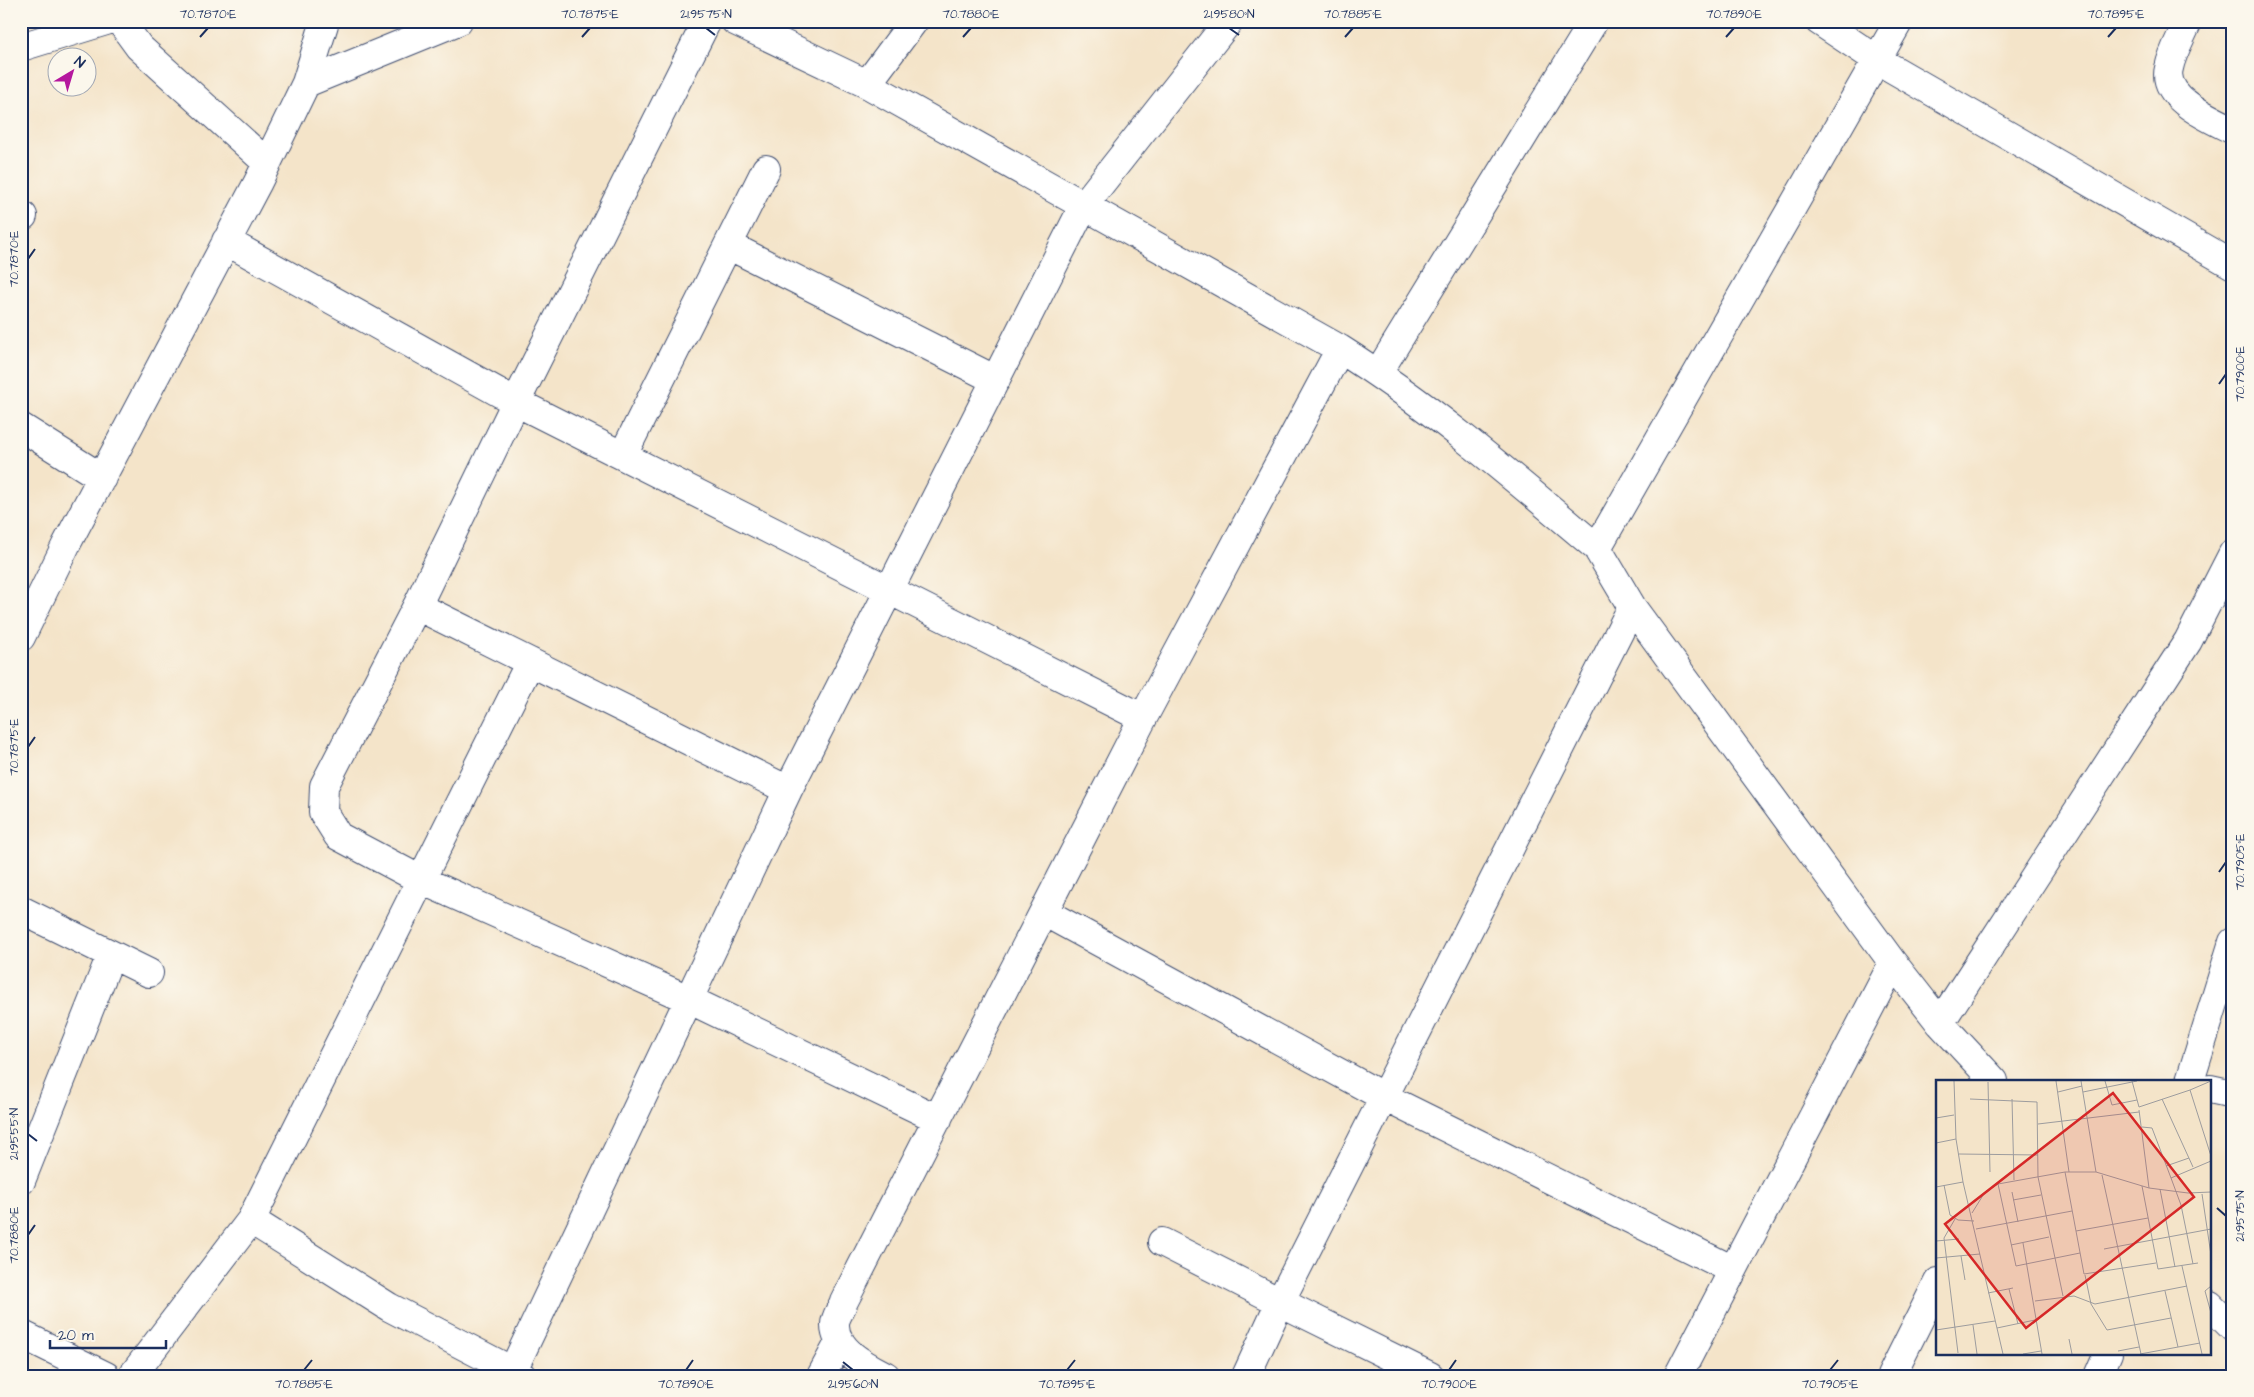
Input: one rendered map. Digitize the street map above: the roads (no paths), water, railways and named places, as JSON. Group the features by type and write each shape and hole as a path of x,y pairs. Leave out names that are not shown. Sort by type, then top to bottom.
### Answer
{"street":[{"path":"21,47 106,21"},
{"path":"120,21 139,47 267,163"},
{"path":"21,638 102,478 267,163 306,83 325,21"},
{"path":"306,83 458,21"},
{"path":"707,21 516,402 417,606 324,786 323,812 338,836 421,880 688,999 938,1119"},
{"path":"735,21 867,84 1340,349 1378,373 1467,439 1597,548 1632,607 1893,963 1940,1023 1993,1080"},
{"path":"867,84 914,21"},
{"path":"1378,373 1594,21"},
{"path":"1819,21 1878,60 2233,264"},
{"path":"1597,548 1900,21"},
{"path":"2188,21 2168,69 2171,90 2193,109 2233,130"},
{"path":"251,1220 389,1307 517,1373 688,999 788,790 1084,205 1223,23"},
{"path":"622,455 766,169"},
{"path":"226,241 516,402 1143,718"},
{"path":"728,245 996,380"},
{"path":"886,1376 859,1361 840,1341 835,1323 844,1302 1143,718 1340,349"},
{"path":"21,427 102,478"},
{"path":"1940,1023 2188,641 2233,553"},
{"path":"417,606 788,790"},
{"path":"1246,1376 1280,1302 1632,607"},
{"path":"132,1376 232,1248 251,1220 530,662"},
{"path":"21,910 149,972"},
{"path":"1044,912 1384,1097 1733,1270"},
{"path":"2190,1080 2232,950"},
{"path":"21,1181 111,955"},
{"path":"1678,1376 1893,963"},
{"path":"2212,1089 2233,1094"},
{"path":"1162,1242 1430,1376"},
{"path":"1891,1376 1936,1286"},
{"path":"2212,1307 2233,1328"},
{"path":"21,1334 106,1376"},
{"path":"822,1376 840,1341"},
{"path":"2098,1376 2108,1354"}]}
